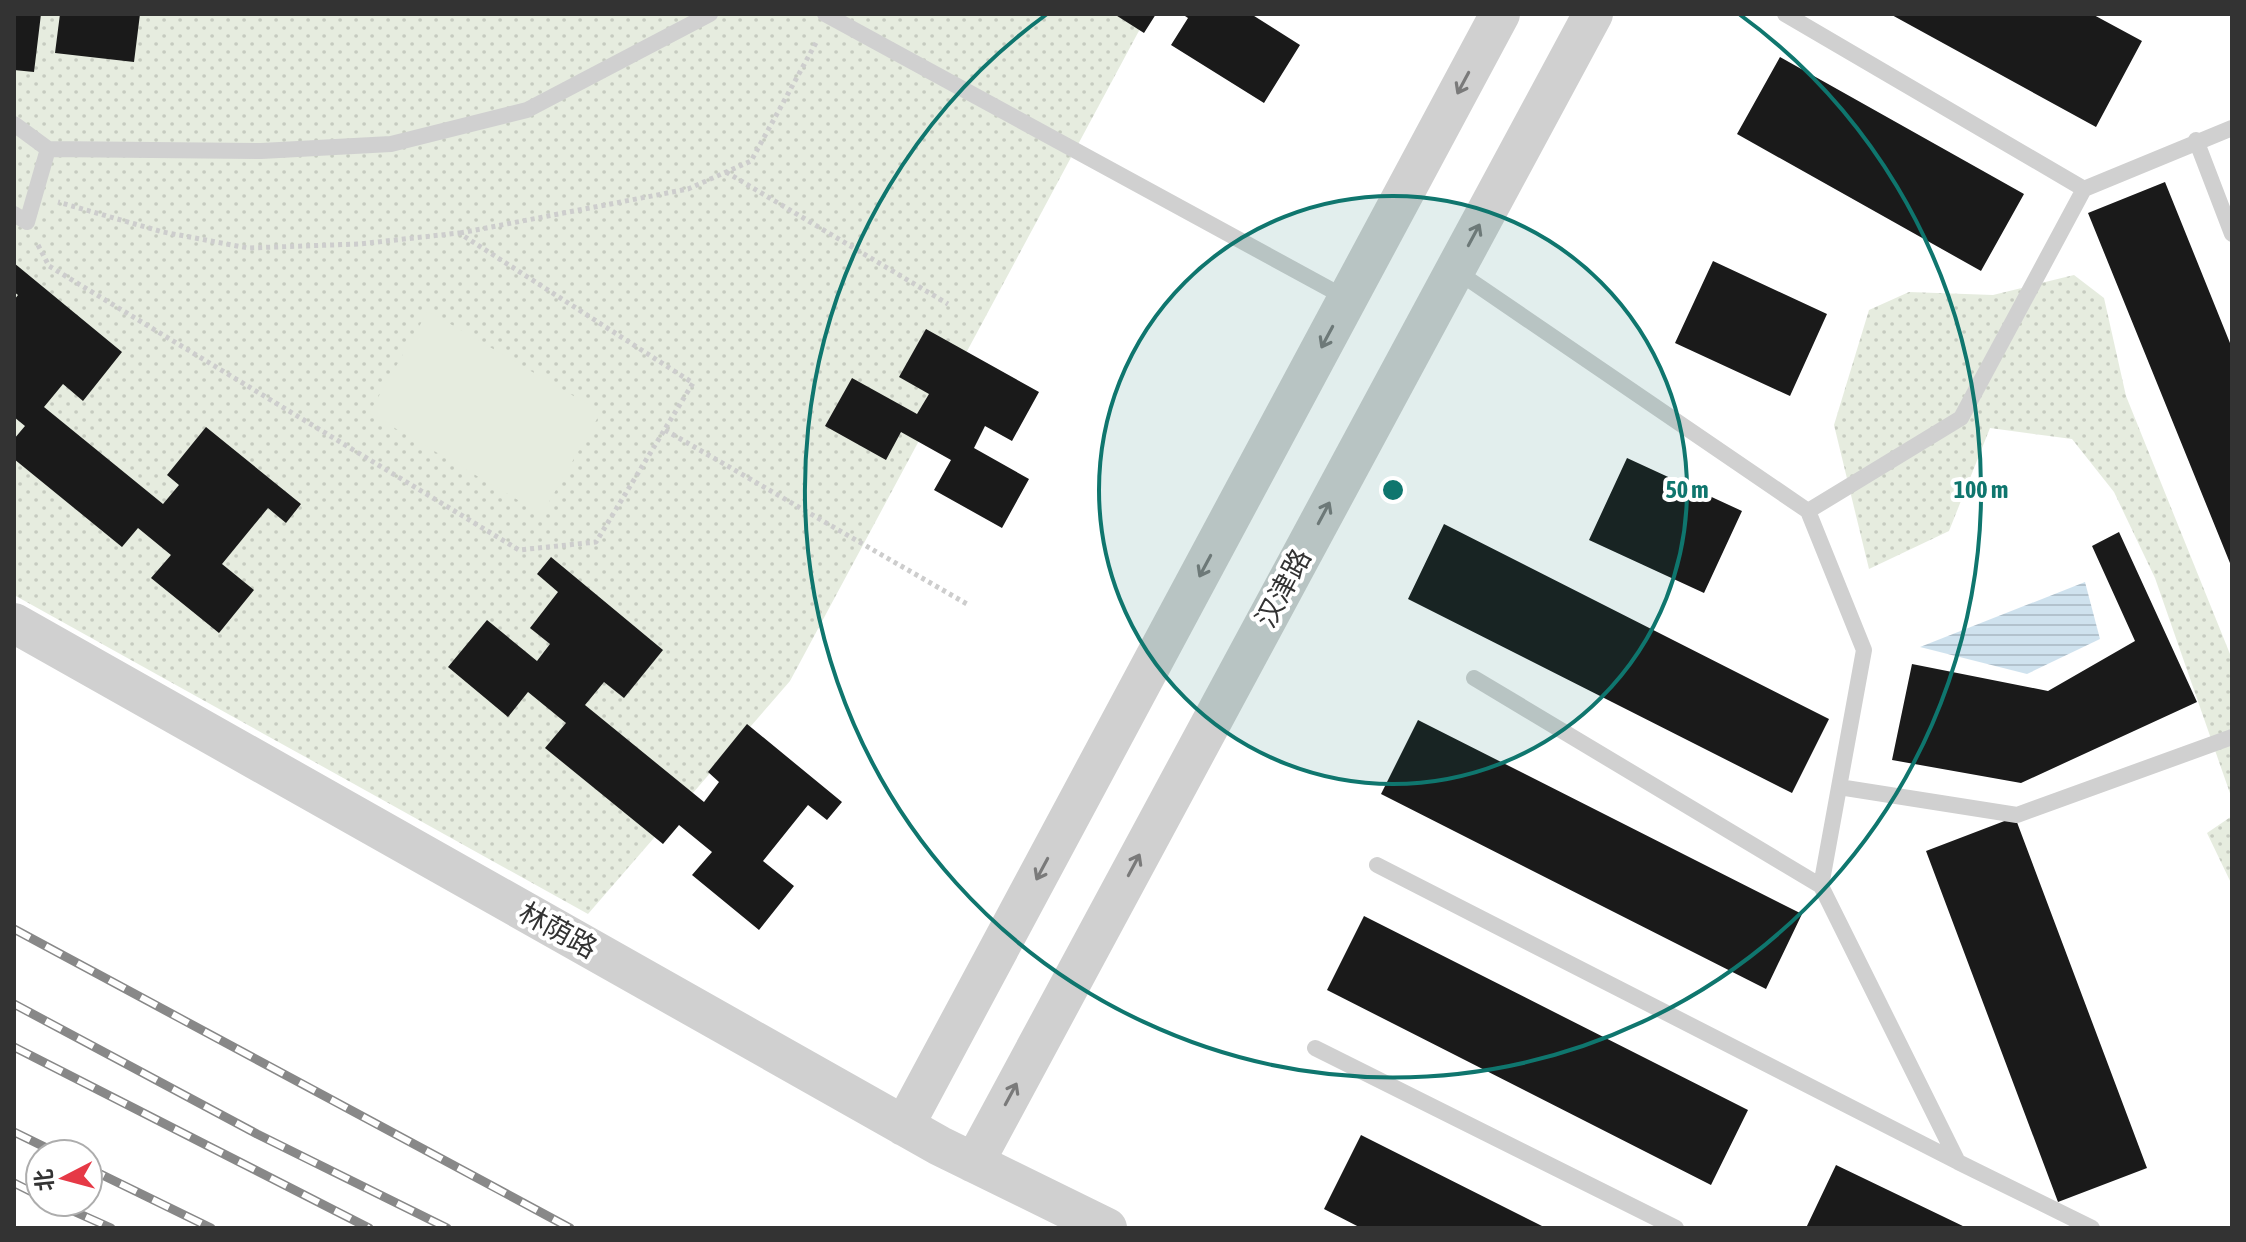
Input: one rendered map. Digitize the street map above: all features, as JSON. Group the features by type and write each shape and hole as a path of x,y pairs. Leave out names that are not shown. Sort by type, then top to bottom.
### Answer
{"street":[{"path":"904,1126 1500,14"},
{"name":"汉津路","path":"974,1163 1593,14"},
{"name":"林荫路","path":"14,623 904,1126 1107,1228"}],"lane":[{"path":"14,124 48,149 261,151 391,144 527,110 710,14"},
{"path":"1785,14 2084,189"},
{"path":"828,16 1348,298"},
{"path":"1808,511 1961,418 2084,189 2196,140 2232,128"},
{"path":"2196,140 2232,234"},
{"path":"20,218 35,195 48,149"},
{"path":"1455,270 1808,511 1864,650 1821,886"},
{"path":"1474,678 1821,886 1958,1162"},
{"path":"1839,787 2017,815 2232,737"},
{"path":"1377,865 2092,1228"},
{"path":"1315,1048 1676,1228"}],"path":[{"path":"35,195 163,232 248,248 359,244 459,233 688,189 751,161 828,16"},
{"path":"725,172 948,304"},
{"path":"20,218 49,266 519,550 596,542 693,383 459,233"},
{"path":"665,430 967,604"}],"shaded area":[{"path":"14,14 1148,14 790,681 588,914 14,595"},
{"path":"2074,275 2104,298 2126,396 2232,659 2232,799 2155,578 2114,492 2072,439 1990,428 1949,531 1869,569 1834,425 1869,310 1909,292 1993,295"},
{"path":"428,311 601,412 542,514 369,413"},
{"path":"2232,816 2232,885 2207,833"}],"water":[{"path":"2085,582 2100,639 2027,674 1920,647"}],"building":[{"path":"14,14 41,14 34,72 14,70"},
{"path":"60,14 140,14 134,62 55,53"},
{"path":"1114,14 1156,14 1144,33"},
{"path":"1182,14 1251,14 1300,45 1264,103 1171,45 1188,18"},
{"path":"1890,14 2092,14 2142,41 2096,127"},
{"path":"1780,57 2024,194 1981,271 1737,134"},
{"path":"2165,182 2232,348 2232,568 2088,213"},
{"path":"1713,261 1827,314 1790,396 1675,343"},
{"path":"14,263 122,352 83,401 63,384 44,407 163,504 179,485 167,475 206,427 301,504 286,523 268,508 222,564 254,590 219,633 151,578 171,555 138,528 122,547 14,459 14,439 25,426 14,417 14,300 18,295 14,292"},
{"path":"926,329 1039,392 1012,441 985,426 974,448 1029,479 1002,528 934,490 951,460 901,432 886,460 825,426 852,378 917,414 929,394 899,377"},
{"path":"1627,458 1742,511 1704,593 1589,540"},
{"path":"1444,524 1829,719 1792,793 1408,599"},
{"path":"2119,532 2197,702 2021,783 1892,760 1912,664 2048,691 2135,641 2092,546"},
{"path":"551,557 663,650 624,698 604,682 585,705 704,802 719,782 708,772 747,724 842,802 827,820 808,805 763,861 794,886 759,930 692,875 712,852 679,825 663,844 545,748 566,723 528,692 508,717 448,667 487,620 537,661 550,644 530,628 558,592 537,574"},
{"path":"1418,720 1802,914 1766,989 1381,794"},
{"path":"2015,817 2147,1168 2058,1202 1926,851"},
{"path":"1364,916 1748,1110 1711,1185 1327,990"},
{"path":"1361,1135 1546,1228 1361,1228 1324,1209"},
{"path":"1836,1165 1967,1228 1806,1228"}],"railway":[{"path":"14,929 570,1228"},
{"path":"14,1004 257,1134 447,1228"},
{"path":"14,1047 369,1228"},
{"path":"14,1132 26,1138"},
{"path":"104,1176 211,1228"},
{"path":"14,1183 24,1188"},
{"path":"89,1218 111,1228"}]}
